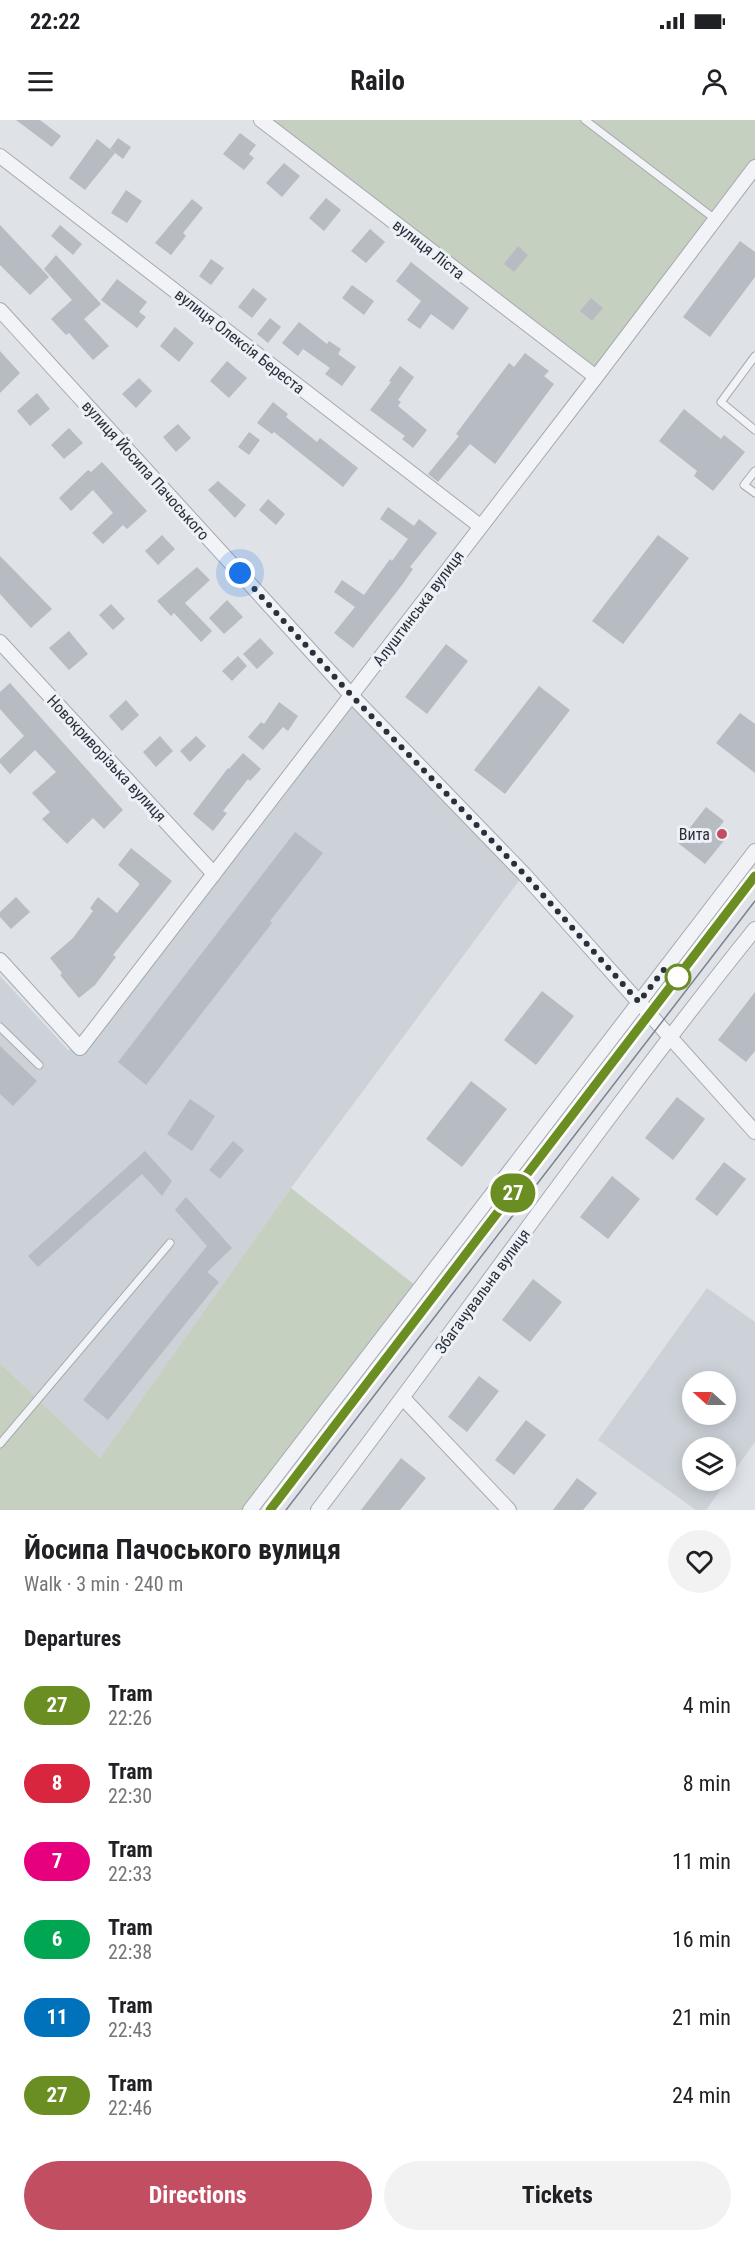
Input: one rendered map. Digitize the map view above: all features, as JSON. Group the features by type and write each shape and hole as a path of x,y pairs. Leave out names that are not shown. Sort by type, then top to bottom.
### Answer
{"street":[{"name":"вулиця Ліста","path":"261,120 596,377"},
{"name":"вулиця Олексія Береста","path":"0,156 480,526"},
{"name":"Алуштинська вулиця","path":"0,960 80,1048 352,696 755,167"},
{"name":"вулиця Йосипа Пачоського","path":"0,310 352,696 524,874 755,1132"},
{"name":"Новокриворізька вулиця","path":"0,642 214,874"},
{"path":"250,1510 755,851"},
{"name":"Збагачувальна вулиця","path":"318,1510 669,1037 755,929"},
{"path":"403,1398 509,1510"}],"lane":[{"path":"585,120 715,219"},
{"path":"755,356 721,402 755,430"},
{"path":"755,471 744,484 755,493"},
{"path":"0,1027 39,1065"},
{"path":"0,1444 170,1243"}],"shaded area":[{"path":"352,696 524,874 291,1188 100,1458 0,1363 0,976 68,1050 80,1048"},
{"path":"707,1288 755,1322 755,1442 736,1468 736,1437 682,1437 682,1491 720,1491 706,1510 696,1510 598,1440"}],"green space":[{"path":"261,120 755,120 755,167 596,377"},
{"path":"291,1188 420,1289 250,1510 0,1510 0,1363 100,1458"}],"building":[{"path":"16,120 40,120 61,136 52,147"},
{"path":"240,133 256,145 249,154 254,158 244,170 223,154"},
{"path":"118,138 131,147 123,159 110,149"},
{"path":"97,139 115,153 85,190 69,178"},
{"path":"284,163 300,176 282,197 266,183"},
{"path":"126,190 142,201 127,223 111,213"},
{"path":"326,198 341,210 324,231 309,218"},
{"path":"192,199 203,208 183,233 186,236 171,255 155,243"},
{"path":"0,225 49,277 30,295 0,265"},
{"path":"60,225 82,244 73,255 51,236"},
{"path":"370,229 385,242 366,263 351,251"},
{"path":"740,241 755,252 755,277 710,337 683,317"},
{"path":"518,246 528,255 514,272 504,264"},
{"path":"56,255 101,304 84,319 109,346 93,360 69,333 66,335 51,319 72,300 44,269"},
{"path":"211,259 224,268 211,285 199,276"},
{"path":"411,262 469,308 453,330 431,314 420,329 407,320 421,301 396,281"},
{"path":"117,279 147,302 139,312 146,317 137,328 101,300"},
{"path":"352,285 374,301 364,315 342,298"},
{"path":"253,288 267,299 252,318 238,307"},
{"path":"591,298 603,308 592,321 580,311"},
{"path":"270,318 281,327 268,343 257,334"},
{"path":"299,322 327,344 329,341 341,349 338,354 356,367 342,386 325,374 330,368 303,349 298,356 282,343"},
{"path":"175,327 194,343 179,362 160,346"},
{"path":"0,351 20,373 0,393"},
{"path":"525,353 549,371 544,376 554,384 495,464 470,444 438,482 428,474 459,436 456,434 509,363 514,367"},
{"path":"227,361 247,378 229,398 210,381"},
{"path":"400,366 414,377 398,400 401,402 398,406 427,430 413,448 402,439 405,436 370,410"},
{"path":"139,378 152,391 136,408 122,394"},
{"path":"37,393 50,409 30,426 17,411"},
{"path":"273,402 288,414 286,417 317,442 320,438 358,468 343,487 274,432 272,434 257,423"},
{"path":"684,409 721,439 724,435 745,452 713,491 694,476 697,471 659,441"},
{"path":"178,424 191,438 176,452 163,437"},
{"path":"69,428 83,443 64,459 51,445"},
{"path":"249,432 260,440 249,455 238,447"},
{"path":"102,462 147,511 127,529 123,525 103,544 92,533 113,513 93,490 71,511 59,498 88,470 91,472"},
{"path":"218,481 246,505 235,518 208,490"},
{"path":"268,499 285,514 276,525 259,510"},
{"path":"388,507 414,526 419,519 437,533 410,567 413,569 402,585 353,648 334,633 355,607 334,592 342,580 364,595 408,539 380,519"},
{"path":"162,535 175,549 158,565 145,551"},
{"path":"658,535 689,558 623,644 592,621"},
{"path":"0,556 52,609 31,628 0,594"},
{"path":"197,567 210,580 185,603 212,631 201,642 174,613 171,616 157,601"},
{"path":"227,600 243,617 224,634 209,618"},
{"path":"111,604 125,619 113,630 99,615"},
{"path":"69,631 88,654 69,670 49,648"},
{"path":"260,638 274,653 257,669 243,654"},
{"path":"446,644 468,661 427,714 405,697"},
{"path":"238,656 247,666 232,681 222,671"},
{"path":"10,683 123,810 104,829 93,818 67,844 42,819 50,812 32,793 56,772 35,750 10,774 0,763 0,759 24,736 0,709 0,692"},
{"path":"539,686 570,710 505,794 474,770"},
{"path":"126,700 139,715 122,731 109,716"},
{"path":"279,702 298,716 288,731 283,727 263,750 248,737 261,722 264,724"},
{"path":"740,713 755,724 755,773 716,743"},
{"path":"160,736 173,751 156,767 143,752"},
{"path":"196,736 206,746 190,762 180,751"},
{"path":"243,753 261,769 250,781 248,779 223,811 227,813 213,831 193,814 228,768"},
{"path":"706,807 724,821 717,830 727,837 705,864 678,843"},
{"path":"295,832 323,853 270,921 272,923 146,1085 118,1062"},
{"path":"131,848 172,881 113,955 116,957 95,985 79,998 60,975 62,973 50,958 73,938 93,911 90,908 98,897 117,913 139,885 118,865"},
{"path":"16,897 30,912 11,929 0,917 0,912"},
{"path":"542,991 574,1016 536,1065 504,1040"},
{"path":"755,992 755,1051 746,1062 718,1040"},
{"path":"0,1046 37,1081 13,1106 0,1094"},
{"path":"471,1081 507,1109 462,1167 426,1139"},
{"path":"677,1097 705,1119 673,1160 645,1138"},
{"path":"190,1099 215,1116 192,1151 167,1134"},
{"path":"233,1141 244,1150 220,1179 209,1170"},
{"path":"145,1151 172,1181 162,1196 142,1174 38,1267 28,1256"},
{"path":"724,1162 746,1179 717,1216 695,1199"},
{"path":"612,1176 640,1199 608,1239 580,1217"},
{"path":"186,1197 232,1248 207,1272 219,1282 108,1420 83,1400 207,1246 175,1210"},
{"path":"533,1279 562,1302 530,1342 502,1320"},
{"path":"479,1376 499,1391 467,1432 448,1417"},
{"path":"526,1420 546,1435 514,1475 495,1460"},
{"path":"401,1458 426,1478 400,1510 361,1510"},
{"path":"577,1478 597,1493 583,1510 553,1510"}],"tram line":[{"path":"270,1510 755,876"},
{"name":"27","path":"270,1510 755,876"},
{"path":"286,1510 755,901"}],"place":[{"name":"Вита","path":"722,834"}],"route":[{"path":"240,573 352,696 524,874 639,1002 666,967 678,977"}]}
